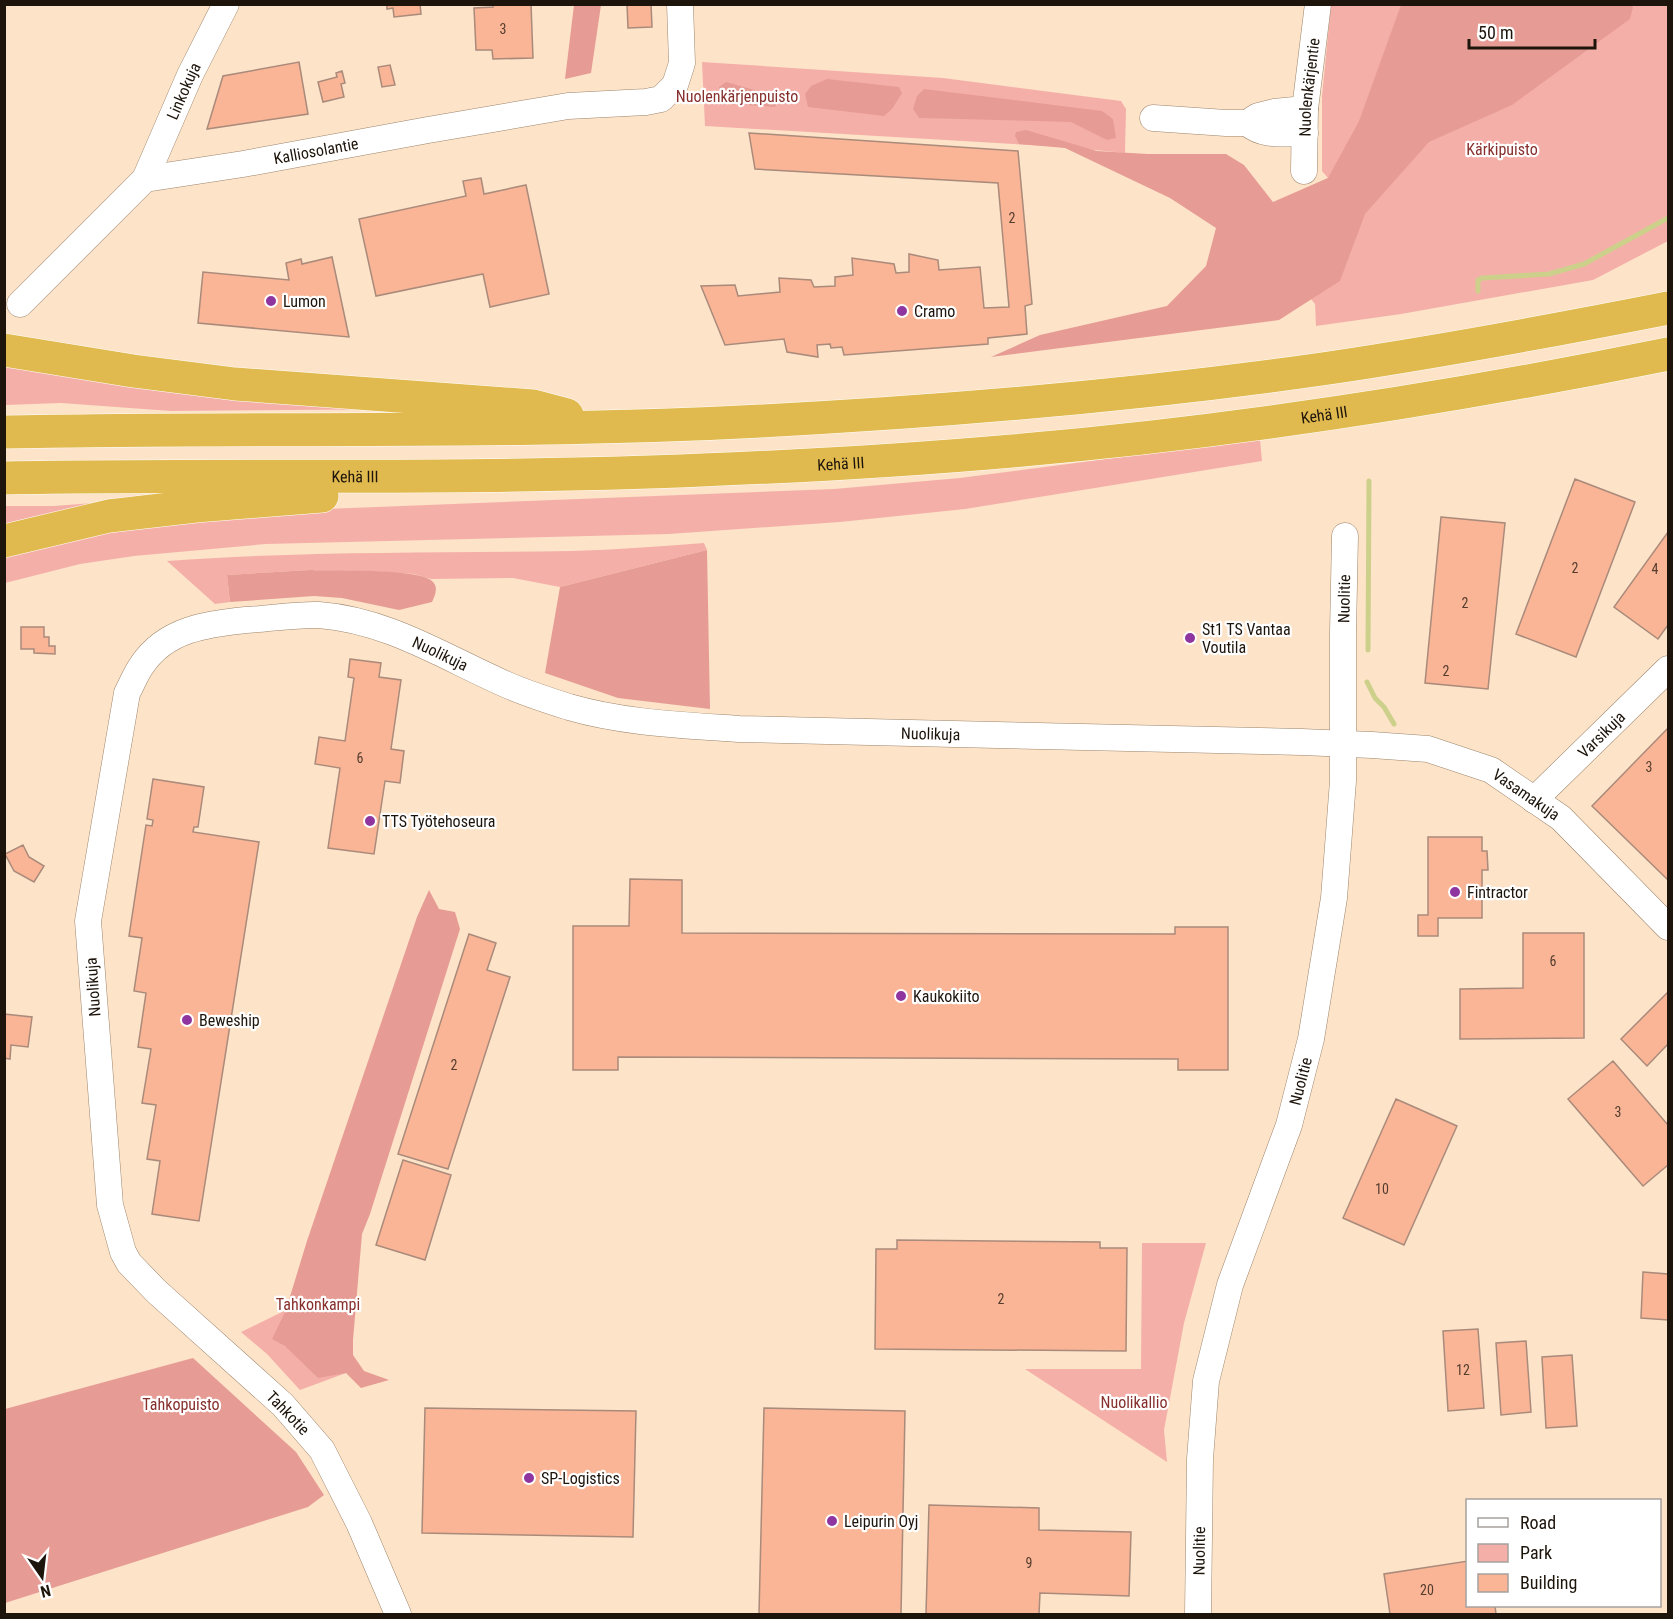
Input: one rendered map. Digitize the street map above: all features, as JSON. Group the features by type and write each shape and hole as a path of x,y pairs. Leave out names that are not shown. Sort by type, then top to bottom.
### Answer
{"highway":[{"path":"4,432 612,427 876,414 1164,389 1330,368 1571,328 1668,308"},
{"path":"4,350 133,371 235,384 533,406 612,427"},
{"name":"Kehä III","path":"4,478 526,475 701,470 895,460 1013,451 1174,434 1335,413 1484,390 1668,354"},
{"path":"4,541 109,516 196,506 334,495 406,494 526,475"}],"street":[{"name":"Linkokuja","path":"145,179 190,75 226,4"},
{"name":"Kalliosolantie","path":"145,179 243,164 568,106 646,102 661,99 675,85 682,63 680,4"},
{"name":"Nuolenkärjentie","path":"1304,171 1305,121 1318,4"},
{"path":"1152,118 1247,123 1258,116 1274,112 1305,121"},
{"path":"20,304 145,179"},
{"name":"Nuolitie","path":"1198,1614 1200,1459 1206,1381 1230,1285 1289,1125 1311,1039 1334,898 1343,781 1342,632 1346,536"},
{"name":"Nuolikuja","path":"123,1252 110,1205 88,921 127,693 142,664 162,644 185,631 212,623 317,615 351,620 380,626 504,684 535,696 616,718 650,723 739,729 1344,744"},
{"name":"Varsikuja","path":"1534,800 1668,669"},
{"name":"Vasamakuja","path":"1344,744 1428,749 1491,770 1561,818 1668,927"},
{"name":"Tahkotie","path":"123,1252 129,1263 156,1292 283,1405 322,1450 359,1522 398,1614"}],"green space":[{"path":"574,5 601,5 591,73 565,79"},
{"name":"Kärkipuisto","path":"1331,5 1668,5 1668,241 1593,280 1401,314 1316,326 1315,304 1311,299 1315,296 1273,203 1328,178 1322,171 1322,96"},
{"path":"1401,5 1631,5 1633,7 1630,19 1512,105 1429,142 1365,214 1340,281 1279,320 991,357 1040,335 1167,306 1206,266 1216,228 1170,198 1065,148 1019,144 1015,136 1016,132 1026,130 1097,151 1148,154 1226,154 1244,165 1273,202 1328,178 1359,121"},
{"name":"Nuolenkärjenpuisto","path":"702,62 943,78 1121,101 1126,109 1125,153 1065,147 705,126"},
{"path":"827,79 899,87 902,93 892,109 884,116 808,107 805,94 811,86"},
{"path":"726,82 779,97 775,107 738,103 719,94 719,87"},
{"path":"924,89 1102,111 1113,119 1116,138 1107,140 1071,122 919,118 913,109 917,96"},
{"path":"4,361 423,409 171,411 61,403 5,405"},
{"path":"1260,439 1262,461 965,509 840,522 669,534 266,544 134,556 80,564 5,583 5,552 110,528 300,510 834,489 960,478"},
{"path":"159,498 5,532 4,506 54,506"},
{"path":"704,543 707,550 560,587 513,578 431,579 414,574 370,571 310,570 227,575 230,602 215,604 167,561 318,554 622,549"},
{"path":"707,550 710,709 618,698 545,673 560,587"},
{"path":"310,570 410,574 432,581 436,591 432,602 399,610 342,598 314,596 230,602 227,575"},
{"name":"Tahkonkampi","path":"429,890 439,909 455,912 460,929 362,1234 353,1355 364,1371 389,1380 361,1388 346,1373 318,1378 285,1346 272,1339 286,1310 308,1238 417,917"},
{"name":"Tahkonkampi","path":"308,1238 346,1373 300,1390 267,1354 241,1332 286,1310"},
{"name":"Nuolikallio","path":"1142,1243 1206,1243 1184,1323 1164,1430 1167,1462 1025,1369 1141,1369"},
{"name":"Tahkopuisto","path":"193,1358 296,1452 324,1495 308,1507 5,1603 5,1409"}],"building":[{"path":"387,4 420,4 421,14 394,17 393,8 387,9"},
{"path":"492,4 531,4 533,58 493,59 492,50 476,50 474,8 493,7"},
{"path":"627,4 651,4 652,27 628,28"},
{"path":"299,62 308,114 207,129 223,76"},
{"path":"390,65 395,85 382,87 378,67"},
{"path":"342,71 345,83 341,84 344,97 323,102 318,82 337,77 336,73"},
{"path":"749,133 1018,151 1032,304 1025,306 1027,334 988,338 988,344 844,355 842,347 831,348 830,344 817,345 818,357 787,352 784,339 725,345 701,286 735,285 738,296 780,292 779,278 811,280 814,287 835,286 835,277 853,275 852,258 894,264 896,273 909,272 909,254 938,260 939,270 980,267 984,308 1009,307 998,183 755,169"},
{"path":"481,178 484,194 526,185 549,294 490,307 483,274 376,296 359,219 466,196 463,181"},
{"name":"Lumon","path":"332,257 349,337 198,323 203,272 289,280 286,263 301,259 302,264"},
{"path":"1575,479 1635,502 1576,657 1516,634"},
{"path":"1441,517 1505,523 1488,689 1425,683"},
{"path":"1668,532 1668,625 1658,639 1614,607"},
{"path":"21,627 44,627 44,637 49,637 49,646 55,646 55,654 34,653 34,649 21,649"},
{"path":"350,659 381,663 379,677 401,680 391,749 404,751 400,783 385,781 374,854 328,848 340,768 315,764 319,737 345,741 354,678 348,677"},
{"path":"1668,728 1668,880 1592,806"},
{"name":"Beweship","path":"153,779 204,787 198,827 194,827 193,832 259,842 199,1221 152,1214 160,1161 147,1159 156,1105 142,1103 151,1049 138,1047 146,993 134,991 142,938 129,936 146,825 152,826 153,820 147,819"},
{"name":"Fintractor","path":"1428,837 1482,837 1482,851 1487,851 1488,870 1482,870 1482,918 1438,918 1438,936 1418,936 1418,915 1428,915"},
{"path":"23,845 29,857 44,866 34,882 14,871 5,854"},
{"name":"Kaukokiito","path":"630,879 682,880 682,933 1175,934 1175,927 1228,927 1228,1070 1178,1070 1178,1059 618,1057 618,1070 573,1070 573,926 629,926"},
{"path":"1523,933 1584,933 1584,1038 1460,1039 1460,989 1523,988"},
{"path":"469,934 496,943 487,970 510,977 448,1169 398,1154"},
{"path":"1668,992 1668,1044 1647,1066 1621,1039"},
{"path":"4,1014 32,1017 28,1047 11,1045 10,1059 4,1058"},
{"path":"1613,1061 1668,1125 1668,1165 1643,1186 1568,1099"},
{"path":"1396,1099 1457,1126 1404,1245 1343,1218"},
{"path":"403,1160 451,1175 425,1260 376,1245"},
{"path":"897,1240 1100,1242 1100,1248 1127,1248 1126,1351 875,1349 876,1249 897,1249"},
{"path":"1643,1272 1668,1274 1668,1320 1641,1318"},
{"path":"1478,1329 1484,1408 1448,1411 1443,1331"},
{"path":"1526,1341 1531,1412 1501,1415 1496,1343"},
{"path":"1572,1355 1577,1426 1546,1428 1542,1357"},
{"name":"SP-Logistics","path":"425,1408 636,1411 633,1537 422,1533"},
{"name":"Leipurin Oyj","path":"764,1408 905,1411 901,1614 759,1614"},
{"path":"929,1505 1039,1508 1039,1530 1131,1532 1129,1596 1040,1593 1039,1614 926,1614"},
{"path":"1466,1561 1466,1607 1495,1607 1496,1614 1390,1614 1384,1574"}],"waterway":[{"path":"1478,291 1478,280 1482,278 1549,274 1584,264 1668,218"},
{"path":"1368,650 1369,481"},
{"path":"1367,682 1375,698 1384,707 1394,724"}],"place":[{"name":"Lumon","path":"271,301"},
{"name":"Cramo","path":"902,311"},
{"name":"St1 TS Vantaa Voutila","path":"1190,638"},
{"name":"TTS Työtehoseura","path":"370,821"},
{"name":"Fintractor","path":"1455,892"},
{"name":"Kaukokiito","path":"901,996"},
{"name":"Beweship","path":"187,1020"},
{"name":"SP-Logistics","path":"529,1478"},
{"name":"Leipurin Oyj","path":"832,1521"}]}
